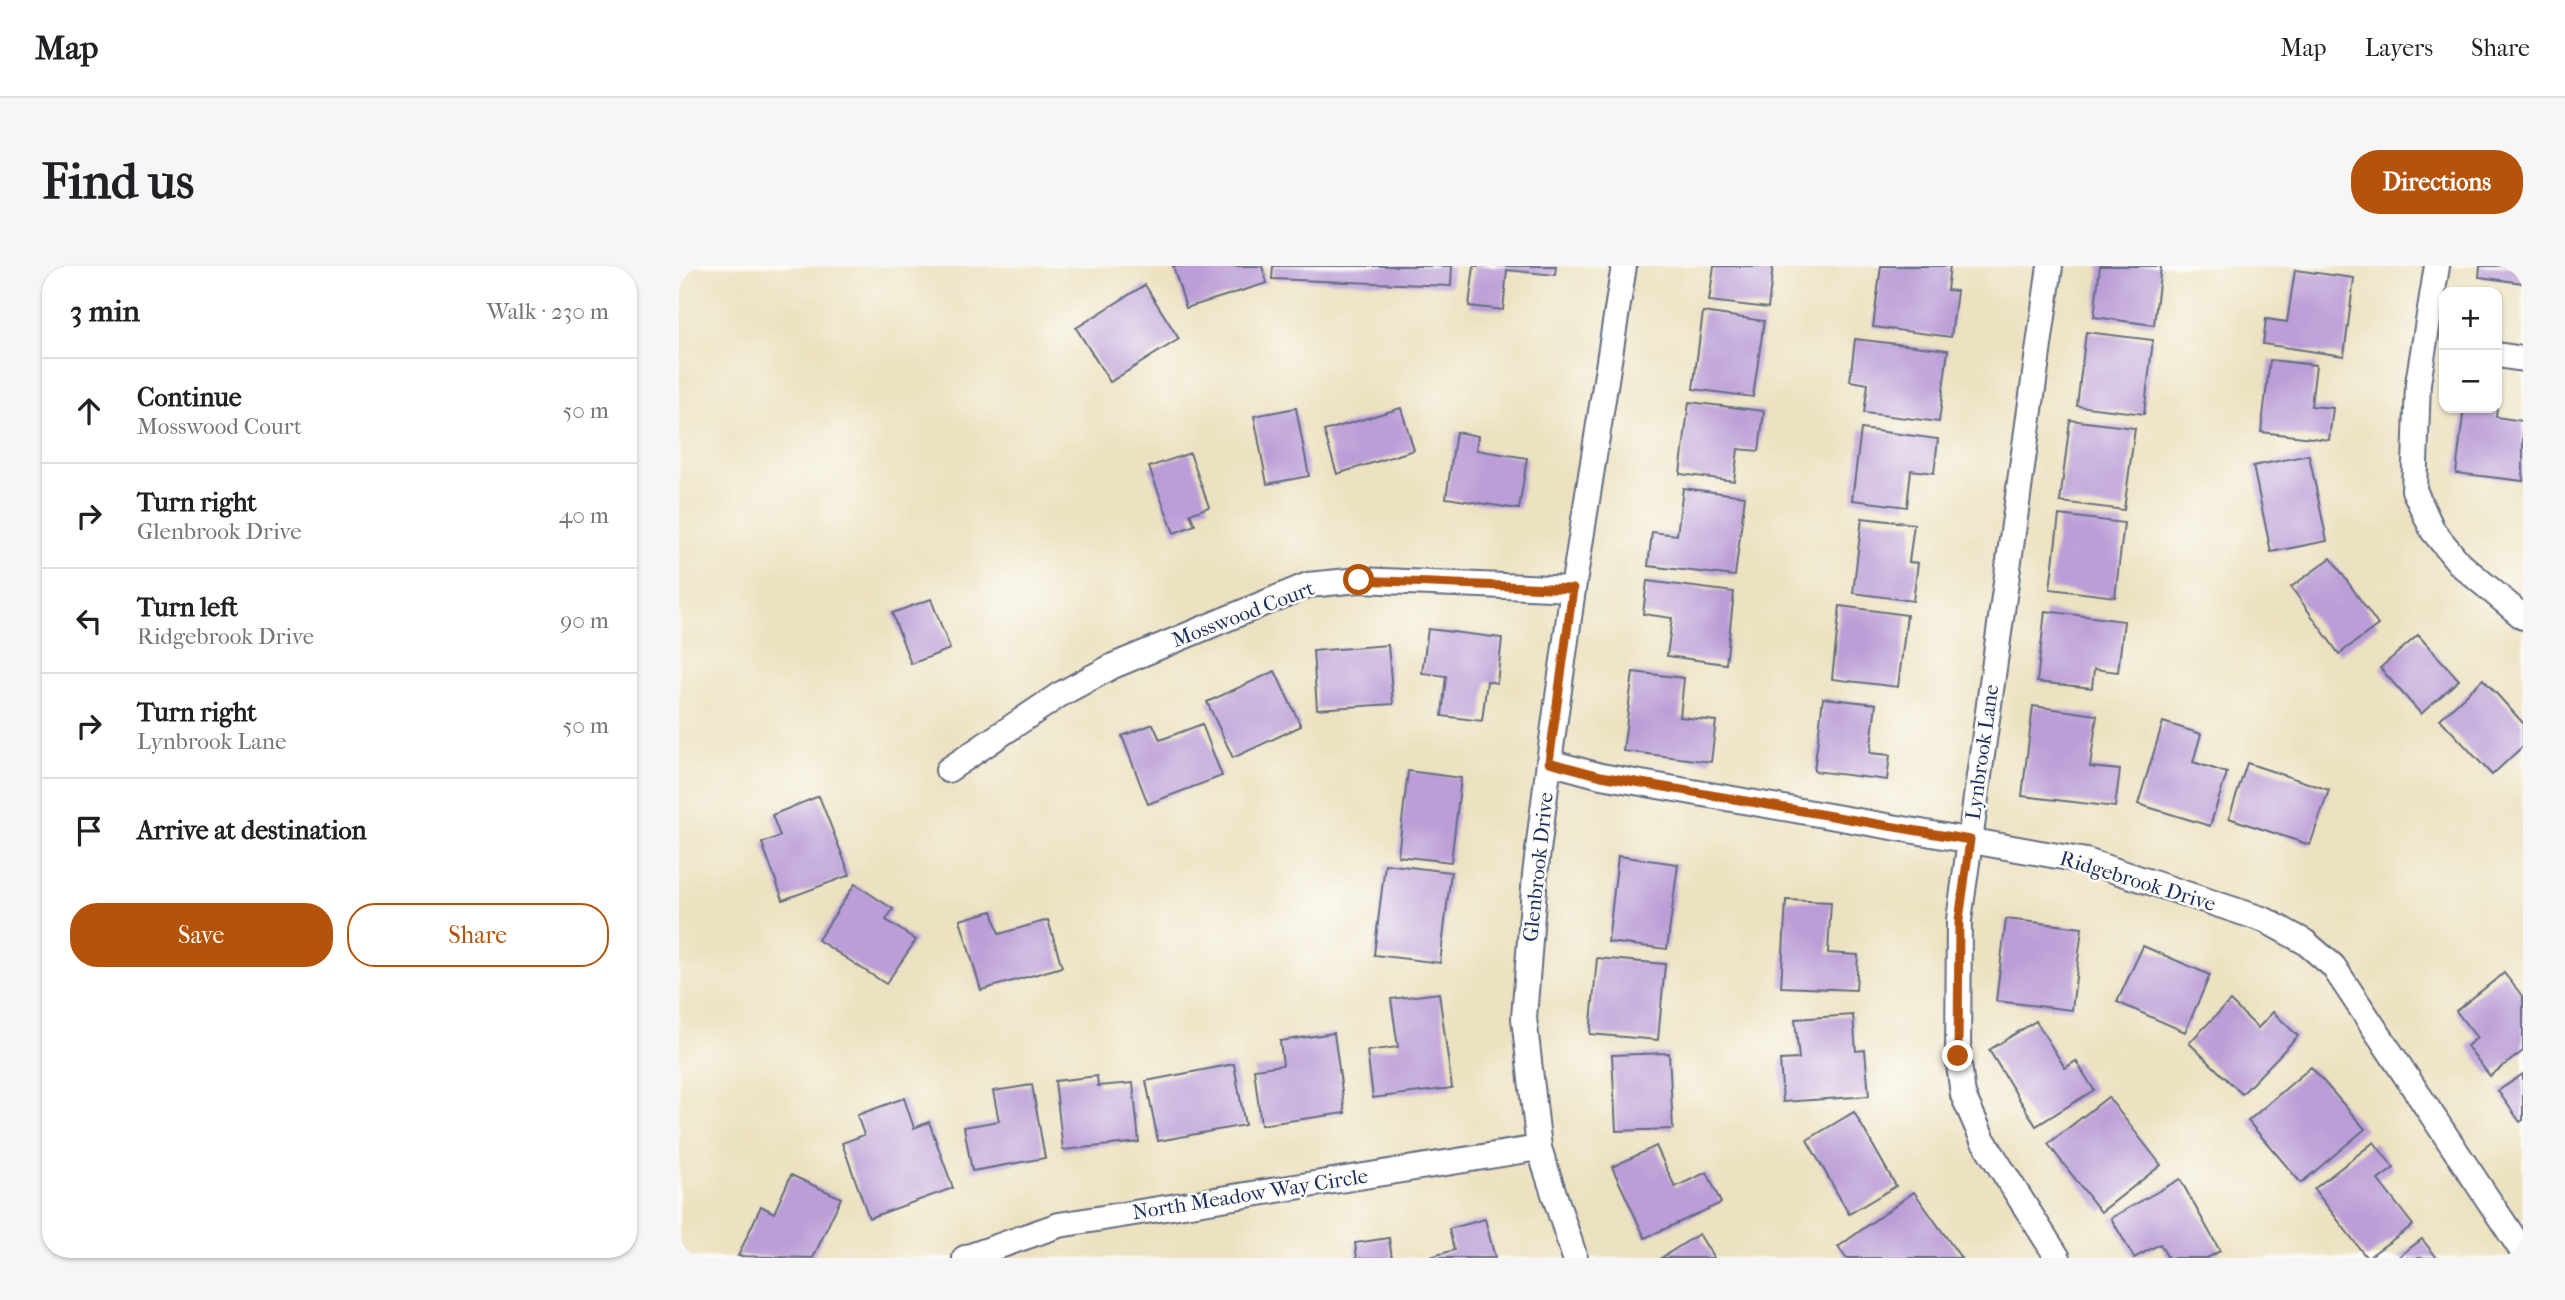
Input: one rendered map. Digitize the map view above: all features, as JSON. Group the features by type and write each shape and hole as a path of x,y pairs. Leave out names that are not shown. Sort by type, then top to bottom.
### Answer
{"street":[{"name":"Glenbrook Drive","path":"1574,1258 1539,1148 1524,1018 1535,876 1549,762 1573,589 1624,266"},
{"name":"Lynbrook Lane","path":"2050,266 1959,920 1958,1056 1963,1095 1983,1140 2058,1258"},
{"path":"2437,266 2434,347 2418,383 2414,490 2433,530 2460,564 2523,617"},
{"path":"2502,356 2523,359"},
{"name":"Mosswood Court","path":"948,769 1059,695 1113,666 1308,585 1359,580 1573,589"},
{"name":"Ridgebrook Drive","path":"1549,762 1601,776 2087,861 2265,920 2305,942 2333,966 2523,1252"},
{"name":"North Meadow Way Circle","path":"965,1258 1059,1225 1539,1148"}],"building":[{"path":"1173,266 1262,266 1267,283 1186,308"},
{"path":"1273,266 1452,266 1451,286 1272,279"},
{"path":"1474,266 1556,266 1555,275 1507,270 1503,310 1469,306"},
{"path":"1714,266 1773,266 1768,308 1709,301"},
{"path":"1881,266 1950,266 1947,290 1957,291 1951,337 1873,327"},
{"path":"2100,266 2161,266 2154,325 2094,317"},
{"path":"2480,266 2523,266 2523,283 2479,277"},
{"path":"2295,270 2354,278 2344,356 2263,344 2266,319 2287,322"},
{"path":"1145,285 1179,339 1110,382 1076,328"},
{"path":"1703,312 1764,321 1753,397 1693,389"},
{"path":"2086,332 2153,340 2144,414 2077,406"},
{"path":"1855,339 1948,350 1939,422 1864,413 1868,384 1850,381"},
{"path":"2270,360 2316,365 2311,406 2333,408 2329,440 2261,432"},
{"path":"1689,402 1764,411 1759,451 1738,449 1734,481 1680,474"},
{"path":"1296,408 1309,476 1267,484 1254,416"},
{"path":"1401,408 1414,450 1337,474 1324,431"},
{"path":"2463,413 2496,413 2496,417 2523,421 2523,481 2456,473"},
{"path":"2070,420 2135,428 2124,510 2060,502"},
{"path":"1861,429 1938,439 1934,473 1911,470 1907,507 1852,500"},
{"path":"1456,432 1478,436 1476,450 1527,458 1519,509 1446,498"},
{"path":"1190,453 1209,507 1190,514 1195,525 1174,533 1149,467"},
{"path":"2309,455 2327,541 2271,552 2253,466"},
{"path":"1683,488 1745,496 1735,576 1648,566 1652,532 1677,535"},
{"path":"2059,515 2124,523 2115,597 2050,589"},
{"path":"1862,518 1914,524 1909,562 1918,563 1913,601 1853,593"},
{"path":"2331,558 2378,625 2339,654 2291,587"},
{"path":"1647,581 1734,592 1726,664 1667,656 1672,618 1643,614"},
{"path":"931,599 950,649 911,664 892,613"},
{"path":"1840,606 1907,615 1898,687 1832,679"},
{"path":"2045,611 2124,621 2118,672 2094,669 2092,688 2037,682"},
{"path":"1428,629 1502,638 1497,683 1487,681 1482,721 1442,716 1446,676 1422,673"},
{"path":"2418,635 2459,680 2421,714 2380,668"},
{"path":"1388,645 1393,704 1317,709 1313,651"},
{"path":"1275,671 1301,726 1233,758 1207,702"},
{"path":"1633,672 1684,678 1680,717 1716,721 1711,762 1623,751"},
{"path":"2483,679 2523,723 2523,746 2492,775 2440,719"},
{"path":"1823,698 1876,704 1870,753 1890,755 1887,780 1814,771"},
{"path":"2033,706 2097,715 2090,767 2120,770 2115,807 2022,796"},
{"path":"2163,722 2201,734 2193,762 2227,773 2210,826 2138,804"},
{"path":"1153,724 1160,740 1202,724 1222,776 1148,804 1122,736"},
{"path":"2247,763 2329,790 2310,845 2229,818"},
{"path":"1408,771 1461,778 1451,862 1398,856"},
{"path":"819,796 850,875 783,900 762,843 780,836 772,815"},
{"path":"1618,856 1678,864 1667,949 1608,942"},
{"path":"1385,864 1451,872 1440,963 1374,955"},
{"path":"855,884 893,909 886,920 916,940 886,984 818,940"},
{"path":"1786,900 1831,902 1828,953 1858,955 1856,990 1781,987"},
{"path":"992,911 999,934 1048,920 1062,967 981,990 960,920"},
{"path":"2006,919 2082,928 2072,1010 1996,1001"},
{"path":"2143,946 2210,975 2185,1032 2117,1002"},
{"path":"1597,958 1665,964 1658,1040 1590,1034"},
{"path":"2504,973 2523,997 2523,1051 2490,1076 2467,1046 2477,1038 2456,1011"},
{"path":"1439,993 1452,1088 1373,1098 1367,1051 1398,1047 1391,999"},
{"path":"2230,1001 2258,1028 2273,1012 2298,1036 2242,1094 2189,1043"},
{"path":"1853,1015 1856,1051 1865,1050 1869,1096 1783,1102 1780,1060 1799,1059 1795,1019"},
{"path":"2036,1021 2065,1068 2076,1061 2094,1090 2036,1126 1989,1050"},
{"path":"1334,1033 1345,1113 1261,1125 1254,1069 1283,1065 1280,1041"},
{"path":"1669,1053 1673,1129 1616,1131 1612,1055"},
{"path":"1234,1064 1245,1125 1158,1141 1146,1081"},
{"path":"2311,1067 2365,1129 2301,1183 2248,1121"},
{"path":"2523,1074 2523,1120 2520,1122 2498,1091"},
{"path":"1097,1076 1098,1086 1133,1083 1139,1142 1063,1150 1055,1081"},
{"path":"1032,1085 1045,1158 972,1171 964,1127 999,1121 993,1091"},
{"path":"2108,1097 2161,1165 2101,1212 2048,1144"},
{"path":"904,1098 914,1128 929,1122 953,1188 869,1218 842,1143 864,1135 857,1115"},
{"path":"1854,1112 1896,1186 1849,1214 1807,1140"},
{"path":"2374,1142 2394,1168 2378,1180 2413,1225 2367,1258 2314,1189"},
{"path":"1656,1146 1675,1187 1707,1172 1721,1203 1645,1238 1612,1167"},
{"path":"791,1175 841,1198 813,1258 738,1256 761,1206 774,1213"},
{"path":"2180,1179 2220,1251 2207,1258 2168,1258 2160,1244 2134,1258 2111,1218"},
{"path":"1914,1192 1961,1258 1846,1258 1838,1247"},
{"path":"1485,1219 1495,1258 1427,1258 1454,1250 1449,1229"},
{"path":"1699,1234 1714,1258 1661,1258"},
{"path":"1389,1238 1392,1258 1357,1258 1355,1243"},
{"path":"2422,1239 2437,1258 2397,1258"}],"route":[{"path":"1359,580 1573,589 1549,762 1601,776 1970,840 1959,920 1958,1056"}]}
